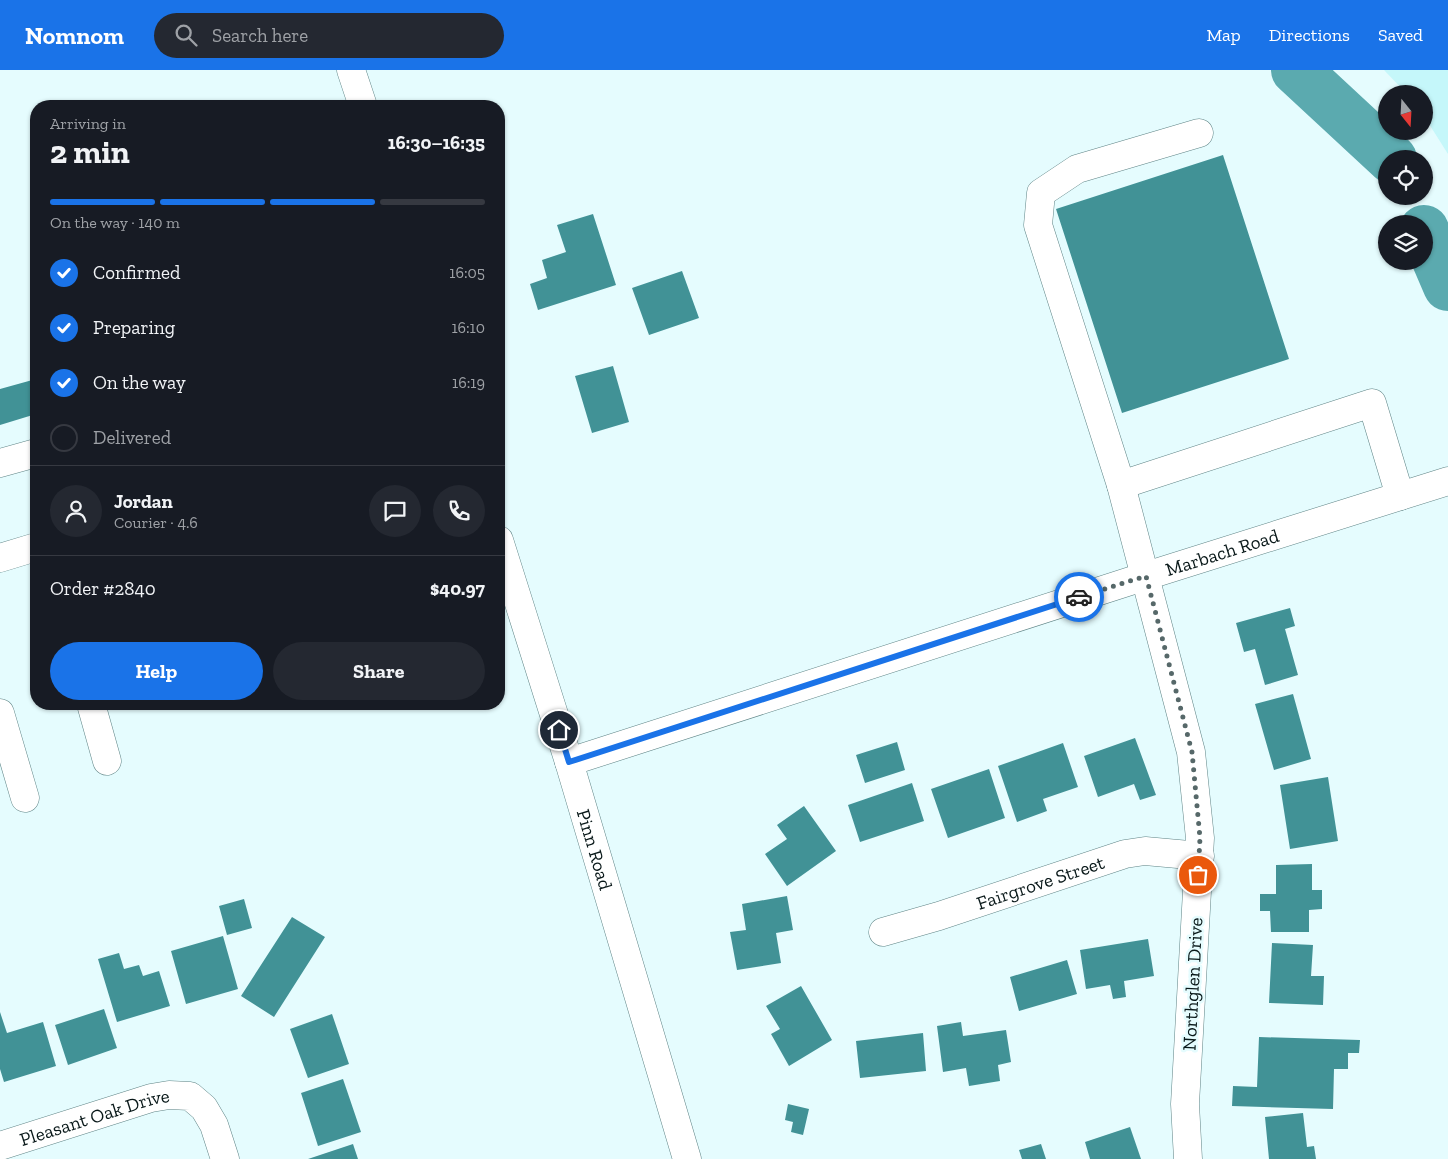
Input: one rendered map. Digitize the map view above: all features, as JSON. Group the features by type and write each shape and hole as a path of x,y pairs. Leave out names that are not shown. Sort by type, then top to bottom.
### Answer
{"street":[{"path":"351,70 361,100"},
{"name":"Northglen Drive","path":"1188,1159 1185,1104 1200,856 1192,752 1121,485 1038,225 1041,193 1077,170 1199,133"},
{"path":"1121,485 1372,403 1400,496"},
{"path":"0,463 30,455"},
{"name":"Marbach Road","path":"569,762 1448,481"},
{"path":"0,558 30,549"},
{"name":"Pinn Road","path":"505,559 569,762 687,1159"},
{"path":"93,710 107,761"},
{"path":"0,712 25,798"},
{"name":"Fairgrove Street","path":"883,932 939,916 1125,854 1145,851 1200,856"},
{"name":"Pleasant Oak Drive","path":"0,1146 168,1094 190,1096 204,1108 214,1126 225,1159"}],"shaded area":[{"path":"1384,70 1448,70 1448,154 1433,130 1433,85 1398,85"}],"building":[{"path":"1223,155 1289,359 1122,413 1056,209"},
{"path":"593,214 616,285 538,310 530,284 547,278 542,260 566,252 557,225"},
{"path":"682,271 699,318 649,335 632,288"},
{"path":"613,366 629,422 592,433 575,376"},
{"path":"30,381 30,416 0,425 0,389"},
{"path":"1290,608 1295,626 1285,629 1298,675 1265,685 1255,649 1244,652 1236,623"},
{"path":"1293,694 1311,759 1274,770 1255,704"},
{"path":"1135,738 1156,795 1140,800 1134,784 1098,797 1084,756"},
{"path":"897,742 905,770 865,783 856,755"},
{"path":"1063,743 1078,787 1043,799 1047,811 1017,822 998,766"},
{"path":"989,769 1005,818 948,838 931,789"},
{"path":"1328,777 1338,841 1290,849 1280,785"},
{"path":"912,783 924,821 860,842 848,805"},
{"path":"804,806 836,851 787,886 765,854 787,839 777,825"},
{"path":"1312,864 1312,890 1322,890 1322,909 1309,910 1309,932 1271,932 1270,911 1260,911 1260,894 1276,894 1276,865"},
{"path":"787,896 793,930 776,933 781,963 737,970 730,932 746,930 742,904"},
{"path":"244,899 252,928 227,935 219,906"},
{"path":"292,917 325,937 274,1017 241,996"},
{"path":"223,936 238,989 186,1004 171,951"},
{"path":"1148,939 1154,976 1124,981 1126,997 1113,999 1110,985 1086,989 1080,950"},
{"path":"1272,943 1313,945 1311,976 1324,976 1323,1005 1269,1003"},
{"path":"119,953 124,969 139,965 143,976 159,971 170,1006 117,1022 98,959"},
{"path":"1067,960 1077,994 1019,1011 1010,977"},
{"path":"801,986 832,1040 789,1066 771,1034 780,1029 766,1006"},
{"path":"104,1009 117,1048 68,1065 55,1025"},
{"path":"0,1012 7,1033 43,1022 56,1066 4,1082 0,1069"},
{"path":"332,1014 349,1064 308,1078 290,1029"},
{"path":"961,1022 963,1036 1006,1030 1011,1062 998,1065 1000,1081 969,1086 966,1068 943,1072 937,1026"},
{"path":"923,1033 926,1071 860,1078 856,1041"},
{"path":"1259,1037 1360,1040 1359,1053 1348,1053 1348,1069 1334,1069 1333,1109 1232,1106 1233,1086 1257,1087"},
{"path":"343,1079 361,1132 318,1146 301,1093"},
{"path":"788,1104 809,1109 803,1135 791,1132 793,1122 785,1120"},
{"path":"1303,1113 1307,1147 1314,1146 1316,1159 1269,1159 1265,1117"},
{"path":"1130,1127 1141,1159 1090,1159 1085,1142"},
{"path":"353,1144 358,1159 308,1159"},
{"path":"1041,1144 1046,1159 1022,1159 1019,1150"}],"waterway":[{"path":"1296,70 1382,150"},
{"path":"1433,251 1448,286"}],"way so far":[{"path":"1079,597 1146,576 1192,752 1200,838 1198,875"}],"route":[{"path":"559,730 569,762 1079,597"}]}
